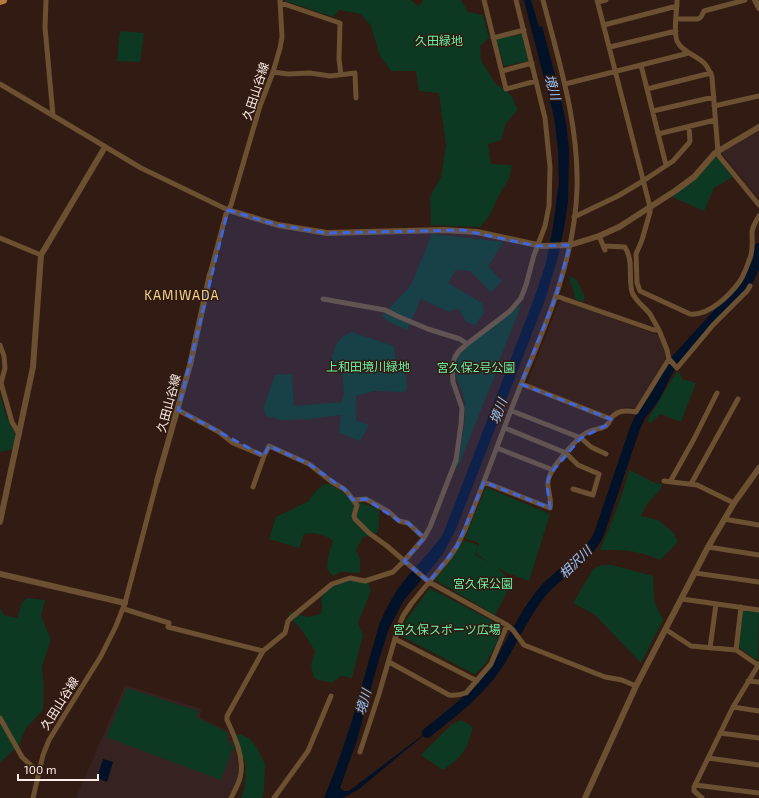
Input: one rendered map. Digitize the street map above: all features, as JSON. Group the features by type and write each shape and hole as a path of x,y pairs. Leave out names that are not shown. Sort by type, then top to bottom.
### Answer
{"street":[{"path":"46,0 46,27 52,116"},
{"path":"484,0 506,89 536,81"},
{"path":"230,798 240,778 242,766 239,751 227,720 263,650 285,633 288,621 292,617 332,584 350,578 365,581 393,572 424,538 430,527 456,460 462,408 453,382 452,366 457,354 467,344 510,311 521,298 540,246 549,206 550,167 545,118 516,0"},
{"path":"360,752 398,628 403,616 411,604 457,546 484,482 556,296 569,245 577,190 576,149 571,109 543,0"},
{"path":"606,0 598,1 650,207 642,240 636,254 638,288 643,293 690,314 705,312 717,304 740,280 752,253 753,227 759,216"},
{"path":"678,0 676,31 677,41 680,47 703,61 711,73 714,84 714,106 719,156 759,205"},
{"path":"677,18 698,19 702,17 704,11 746,0"},
{"path":"755,0 759,8"},
{"path":"281,2 340,23 339,59 341,75"},
{"name":"久田山谷線","path":"33,798 38,772 49,740 102,656 124,606 190,365 210,274 260,106 273,72 282,37 281,2"},
{"path":"604,25 677,6"},
{"path":"493,38 524,30"},
{"path":"610,47 676,31"},
{"path":"565,84 689,53"},
{"path":"502,71 532,64"},
{"path":"641,65 666,165"},
{"path":"273,72 288,74 310,73 330,76 355,73 356,98"},
{"path":"647,89 711,73"},
{"path":"0,84 141,168 228,210 278,225 327,234 462,230 540,246 569,245 599,236 619,227 694,177 718,152 759,127"},
{"path":"653,111 714,96"},
{"path":"714,106 759,96"},
{"path":"658,134 715,120"},
{"path":"574,217 618,196 643,181 678,156 689,144 689,127"},
{"path":"0,522 33,368 41,254 105,147"},
{"path":"599,236 604,248 625,247 629,254 630,283 633,294 650,314 660,330 670,360 676,368 713,325 747,291 750,286"},
{"path":"0,238 41,254"},
{"path":"556,296 654,330 660,330"},
{"path":"323,300 386,310 428,329 460,339 467,344"},
{"path":"0,344 4,356 5,368 0,381 12,422 19,434"},
{"path":"484,482 550,508 551,503 547,484 550,474 566,453 587,432 606,425 616,414 624,410 636,412 670,360"},
{"path":"522,384 611,419"},
{"path":"670,482 717,393"},
{"path":"691,484 738,400"},
{"path":"178,410 219,432 233,443 264,456"},
{"path":"512,411 581,438 592,447 606,454"},
{"path":"505,428 566,453 578,465 599,474 593,495 573,489"},
{"path":"253,487 269,446 308,464 348,492 357,507 354,516 355,519 369,533 387,546 428,582 507,625 513,630 524,645 605,676 622,680 636,686"},
{"path":"497,448 553,470"},
{"path":"585,798 636,686 708,547 734,503 759,468"},
{"path":"664,481 697,485 734,503"},
{"path":"353,500 366,499 389,512 399,521 408,523 424,538"},
{"path":"724,519 759,525"},
{"path":"708,547 759,555"},
{"path":"695,573 759,582"},
{"path":"0,574 124,606 169,623 168,627 263,650"},
{"path":"682,599 759,610"},
{"path":"710,648 716,604"},
{"path":"736,650 741,607"},
{"path":"388,662 449,695 455,696 466,693 491,664 507,625"},
{"path":"665,630 691,646 736,650 759,665 733,707 695,785 694,791 702,798"},
{"path":"395,639 476,681"},
{"path":"748,681 759,682"},
{"path":"274,798 308,751 332,696"},
{"path":"733,707 759,711"},
{"path":"0,718 19,752 38,772"},
{"path":"720,732 759,738"},
{"path":"708,758 759,765"},
{"path":"695,785 759,793"},
{"path":"747,798 748,792"}],"highlighted area":[{"path":"228,210 278,225 327,233 462,230 537,246 570,245 556,296 521,384 611,419 607,425 581,438 550,474 547,484 550,508 484,482 457,546 429,582 404,561 424,538 408,523 399,521 366,499 353,500 344,489 309,464 269,446 264,456 178,410"}],"shaded area":[{"path":"759,131 759,199 723,155 723,152"},
{"path":"562,300 658,335 666,355 665,360 637,408 634,409 626,407 608,415 530,385 528,381 559,302"},
{"path":"125,685 201,709 200,718 229,731 237,755 238,778 228,798 76,798"}],"green space":[{"name":"久田緑地","path":"285,0 411,0 418,6 424,0 461,0 468,12 483,15 489,38 480,46 481,60 495,83 512,96 518,110 506,123 501,140 488,144 491,164 512,165 509,179 499,195 490,215 480,227 431,225 430,197 441,177 446,145 439,93 419,91 416,71 391,71 380,56 371,26 361,14 339,10 333,17"},
{"path":"120,31 144,33 140,62 117,61"},
{"path":"522,34 528,61 504,66 496,39"},
{"path":"717,155 733,177 714,188 704,211 672,197 701,172"},
{"path":"432,234 504,242 488,266 502,281 491,292 470,271 456,270 448,283 482,303 484,313 475,325 466,322 458,308 449,312 421,299 407,330 389,322 382,316 411,285"},
{"path":"568,276 576,279 585,297 583,302 575,299"},
{"name":"宮久保2号公園","path":"522,303 500,359 500,363 456,472 465,413 464,398 455,371 458,358 476,338 507,316"},
{"name":"上和田境川緑地","path":"352,332 394,346 396,361 406,373 407,387 405,392 374,391 356,396 356,420 369,425 360,441 339,433 341,415 309,419 281,420 266,416 263,409 275,375 292,374 294,406 342,402 344,393 342,372 331,362 335,347 339,340"},
{"path":"677,371 680,373 682,379 696,383 681,422 660,414 651,423 647,421"},
{"path":"0,394 6,415 16,436 13,449 0,452"},
{"path":"629,470 655,483 662,484 661,489 647,504 641,516 658,520 674,533 678,542 660,560 645,554 630,551 600,550 620,501"},
{"path":"326,483 335,487 356,501 379,509 379,525 377,533 363,537 356,550 360,559 360,573 340,572 333,576 327,569 328,557 333,541 323,535 315,533 304,534 299,548 269,539 276,517 307,502 317,490"},
{"name":"宮久保公園","path":"486,487 550,514 529,581 498,568 512,583 495,615 435,580 450,561 463,540 478,545 475,555 489,562 476,554 479,543 465,538"},
{"path":"602,565 612,565 653,576 654,601 663,620 641,663 595,615 573,603 593,569"},
{"path":"348,580 368,582 371,591 358,623 363,635 352,678 341,676 332,683 315,679 311,667 315,651 300,628 288,617 290,612 307,617 321,614 321,598 332,586"},
{"name":"宮久保スポーツ広場","path":"430,588 502,626 488,660 479,671 474,674 401,636 406,620"},
{"path":"27,598 45,600 41,616 51,640 42,666 44,690 43,710 26,728 19,745 0,763 0,608 4,615 17,618 22,603"},
{"path":"744,610 759,612 758,661 737,646 742,612"},
{"path":"127,688 198,711 196,717 227,732 228,741 232,750 221,780 106,737"},
{"path":"461,720 473,727 466,748 455,761 443,770 421,755 451,725"},
{"path":"240,734 249,738 256,746 265,764 264,793 262,798 241,798 245,780 245,761 232,747 233,737"}],"water":[{"name":"境川","path":"524,0 531,0 539,27 542,26 566,123 569,149 568,202 558,257 545,300 456,529 437,562 404,600 389,628 357,740 340,788 344,791 349,791 436,725 359,789 343,798 324,798 351,724 379,625 397,590 444,532 535,296 546,263 553,227 559,182 558,149 554,117"},
{"path":"103,759 113,762 107,782 97,778"}],"waterway":[{"name":"相沢川","path":"427,733 474,694 490,676 525,618 544,590 581,557 594,543 599,534 635,428 641,415 656,395 671,365 722,309 733,301 745,287 758,260 759,248"}],"district":[{"name":"KAMIWADA","path":"182,295"}]}
